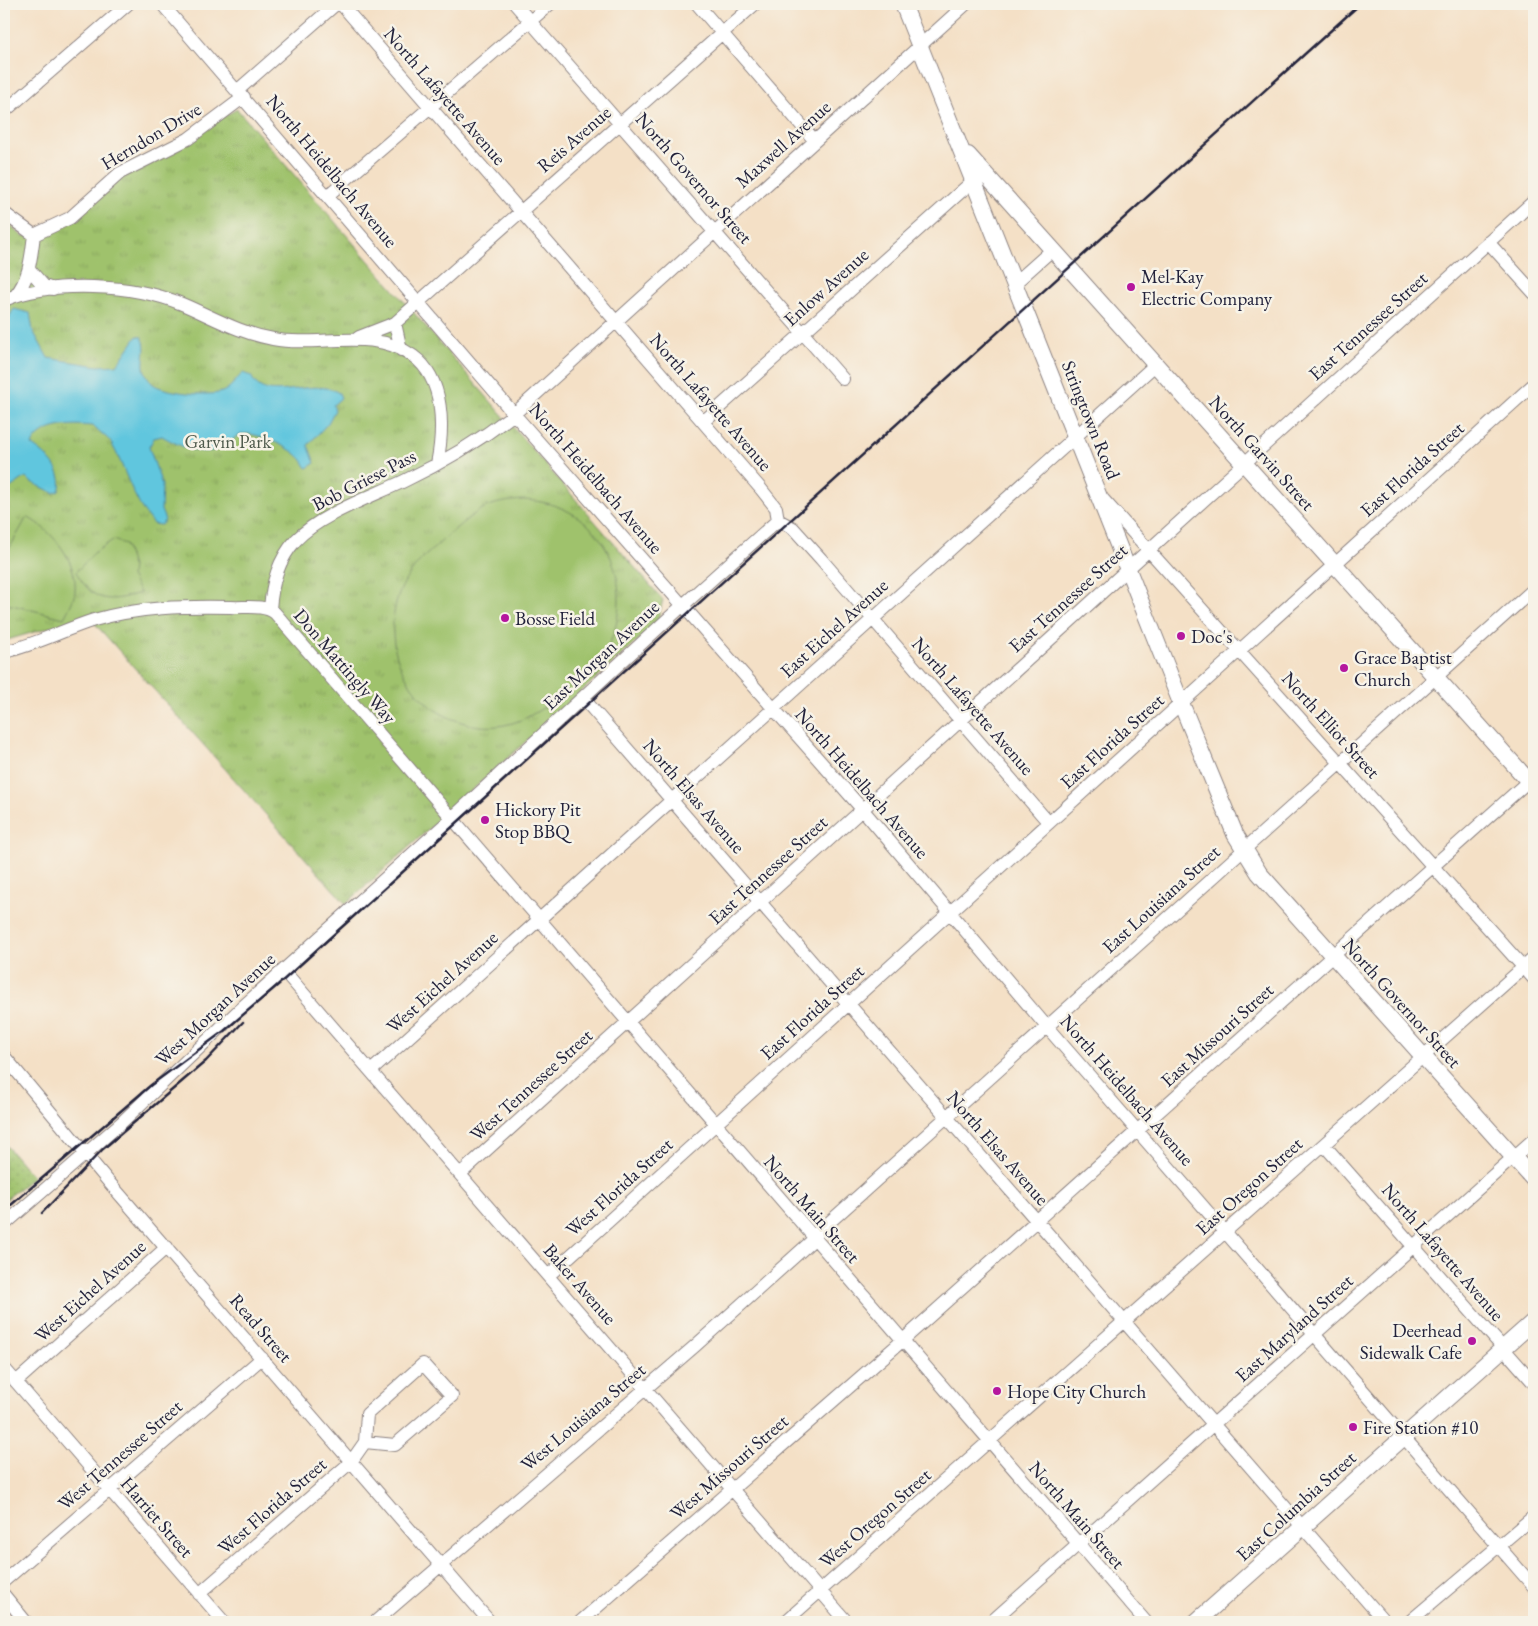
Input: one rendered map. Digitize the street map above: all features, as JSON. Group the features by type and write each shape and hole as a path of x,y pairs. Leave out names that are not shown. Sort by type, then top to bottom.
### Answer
{"main road":[{"name":"Stringtown Road","path":"903,4 1128,569 1243,850"},
{"name":"North Garvin Street","path":"960,145 1244,464 1532,781"},
{"name":"North Governor Street","path":"1243,850 1259,873 1534,1180"},
{"name":"East Columbia Street","path":"1196,1622 1534,1321"}],"street":[{"path":"4,112 128,4"},
{"name":"North Heidelbach Avenue","path":"162,4 514,414 862,810 1047,1027 1534,1587"},
{"name":"Herndon Drive","path":"34,235 70,218 120,173 188,139 241,94 336,4"},
{"name":"North Lafayette Avenue","path":"341,4 704,421 776,508 778,520 793,528 1049,823"},
{"name":"North Governor Street","path":"516,4 843,379"},
{"path":"327,196 550,4"},
{"path":"697,4 815,141"},
{"name":"Reis Avenue","path":"395,324 755,4"},
{"name":"Maxwell Avenue","path":"514,414 966,4"},
{"name":"Enlow Avenue","path":"704,421 974,180"},
{"name":"East Tennessee Street","path":"627,1023 1534,201"},
{"path":"4,213 34,235 30,270 23,285 9,298"},
{"path":"1488,242 1534,293"},
{"path":"1015,283 1052,250"},
{"path":"30,270 44,286 53,289"},
{"path":"9,298 53,289 92,288 145,293 181,304 235,330 277,340 298,342 349,339 379,342 401,350 423,365 432,376 438,395 440,440 437,464"},
{"path":"349,339 395,324 401,350"},
{"name":"East Eichel Avenue","path":"538,920 1156,365"},
{"name":"East Florida Street","path":"715,1125 1534,384"},
{"name":"Bob Griese Pass","path":"270,610 272,589 281,561 304,532 474,444 514,414"},
{"name":"North Elliot Street","path":"1100,496 1534,979"},
{"name":"East Morgan Avenue","path":"451,819 778,520"},
{"name":"East Louisiana Street","path":"813,1238 1534,588"},
{"name":"Don Mattingly Way","path":"4,652 29,645 95,620 138,609 180,606 270,610 451,819"},
{"name":"North Elsas Avenue","path":"583,698 1385,1622"},
{"name":"East Missouri Street","path":"902,1341 1137,1130 1532,781"},
{"name":"North Main Street","path":"451,819 1146,1622"},
{"name":"West Morgan Avenue","path":"4,1225 86,1154 451,819"},
{"name":"West Eichel Avenue","path":"371,1071 538,920"},
{"name":"East Oregon Street","path":"990,1443 1534,958"},
{"name":"Baker Avenue","path":"284,971 847,1622"},
{"name":"West Tennessee Street","path":"460,1174 627,1023"},
{"name":"Read Street","path":"4,1056 350,1462 490,1622"},
{"name":"West Florida Street","path":"548,1276 715,1125"},
{"name":"East Maryland Street","path":"991,1622 1080,1545 1534,1139"},
{"name":"North Lafayette Avenue","path":"1324,1145 1534,1383"},
{"name":"West Louisiana Street","path":"375,1622 646,1388 813,1238"},
{"name":"West Eichel Avenue","path":"16,1382 167,1247"},
{"name":"West Missouri Street","path":"580,1622 902,1341"},
{"name":"West Tennessee Street","path":"4,1581 262,1358"},
{"path":"424,1364 452,1396 395,1445 365,1442 367,1414 424,1364"},
{"name":"Harriet Street","path":"4,1368 224,1622"},
{"name":"West Florida Street","path":"199,1594 350,1462 365,1442"},
{"name":"West Oregon Street","path":"785,1622 990,1443"},
{"path":"1409,1622 1534,1516"},
{"path":"4,1595 26,1622"}],"green space":[{"name":"Garvin Park","path":"237,109 663,600 657,623 346,904 88,616 4,641 4,219 22,236 45,236 122,175"},
{"name":"Bosse Field","path":"523,500 548,503 569,512 587,525 602,541 612,560 618,582 619,605 615,629 609,645 594,665 546,706 516,722 500,726 465,723 434,709 418,694 406,677 395,650 393,621 395,607 399,593 417,564 464,522 480,510 491,505"},
{"path":"27,517 46,530 68,558 75,580 75,592 64,618 4,603 4,558"},
{"path":"113,540 125,544 132,566 131,576 140,593 119,598 103,598 89,590 76,572 94,553"},
{"path":"4,1143 33,1177 4,1201"}],"water":[{"path":"14,309 30,313 33,331 48,358 98,366 117,365 137,336 142,337 145,346 144,369 146,374 150,381 158,387 188,393 218,393 229,387 243,373 251,376 258,385 267,390 328,388 339,393 341,398 333,405 335,410 328,423 308,445 315,463 307,468 294,452 271,440 254,435 242,434 235,437 227,445 210,451 193,450 162,436 154,438 149,447 162,485 161,510 165,520 161,525 153,524 146,515 134,494 110,441 93,426 76,425 50,429 36,438 32,445 49,458 57,470 60,477 59,491 54,493 31,482 26,477 4,492 4,369 10,361 7,355 5,334 8,320"}],"railway":[{"path":"4,1211 151,1085 224,1031 278,985 1360,4"},
{"path":"42,1213 103,1149 206,1061 243,1022"}],"place":[{"name":"Mel-Kay Electric Company","path":"1131,287"},
{"name":"Bosse Field","path":"505,618"},
{"name":"Doc's","path":"1181,636"},
{"name":"Grace Baptist Church","path":"1344,668"},
{"name":"Hickory Pit Stop BBQ","path":"485,820"},
{"name":"Deerhead Sidewalk Cafe","path":"1472,1341"},
{"name":"Hope City Church","path":"997,1391"},
{"name":"Fire Station #10","path":"1353,1427"}]}
